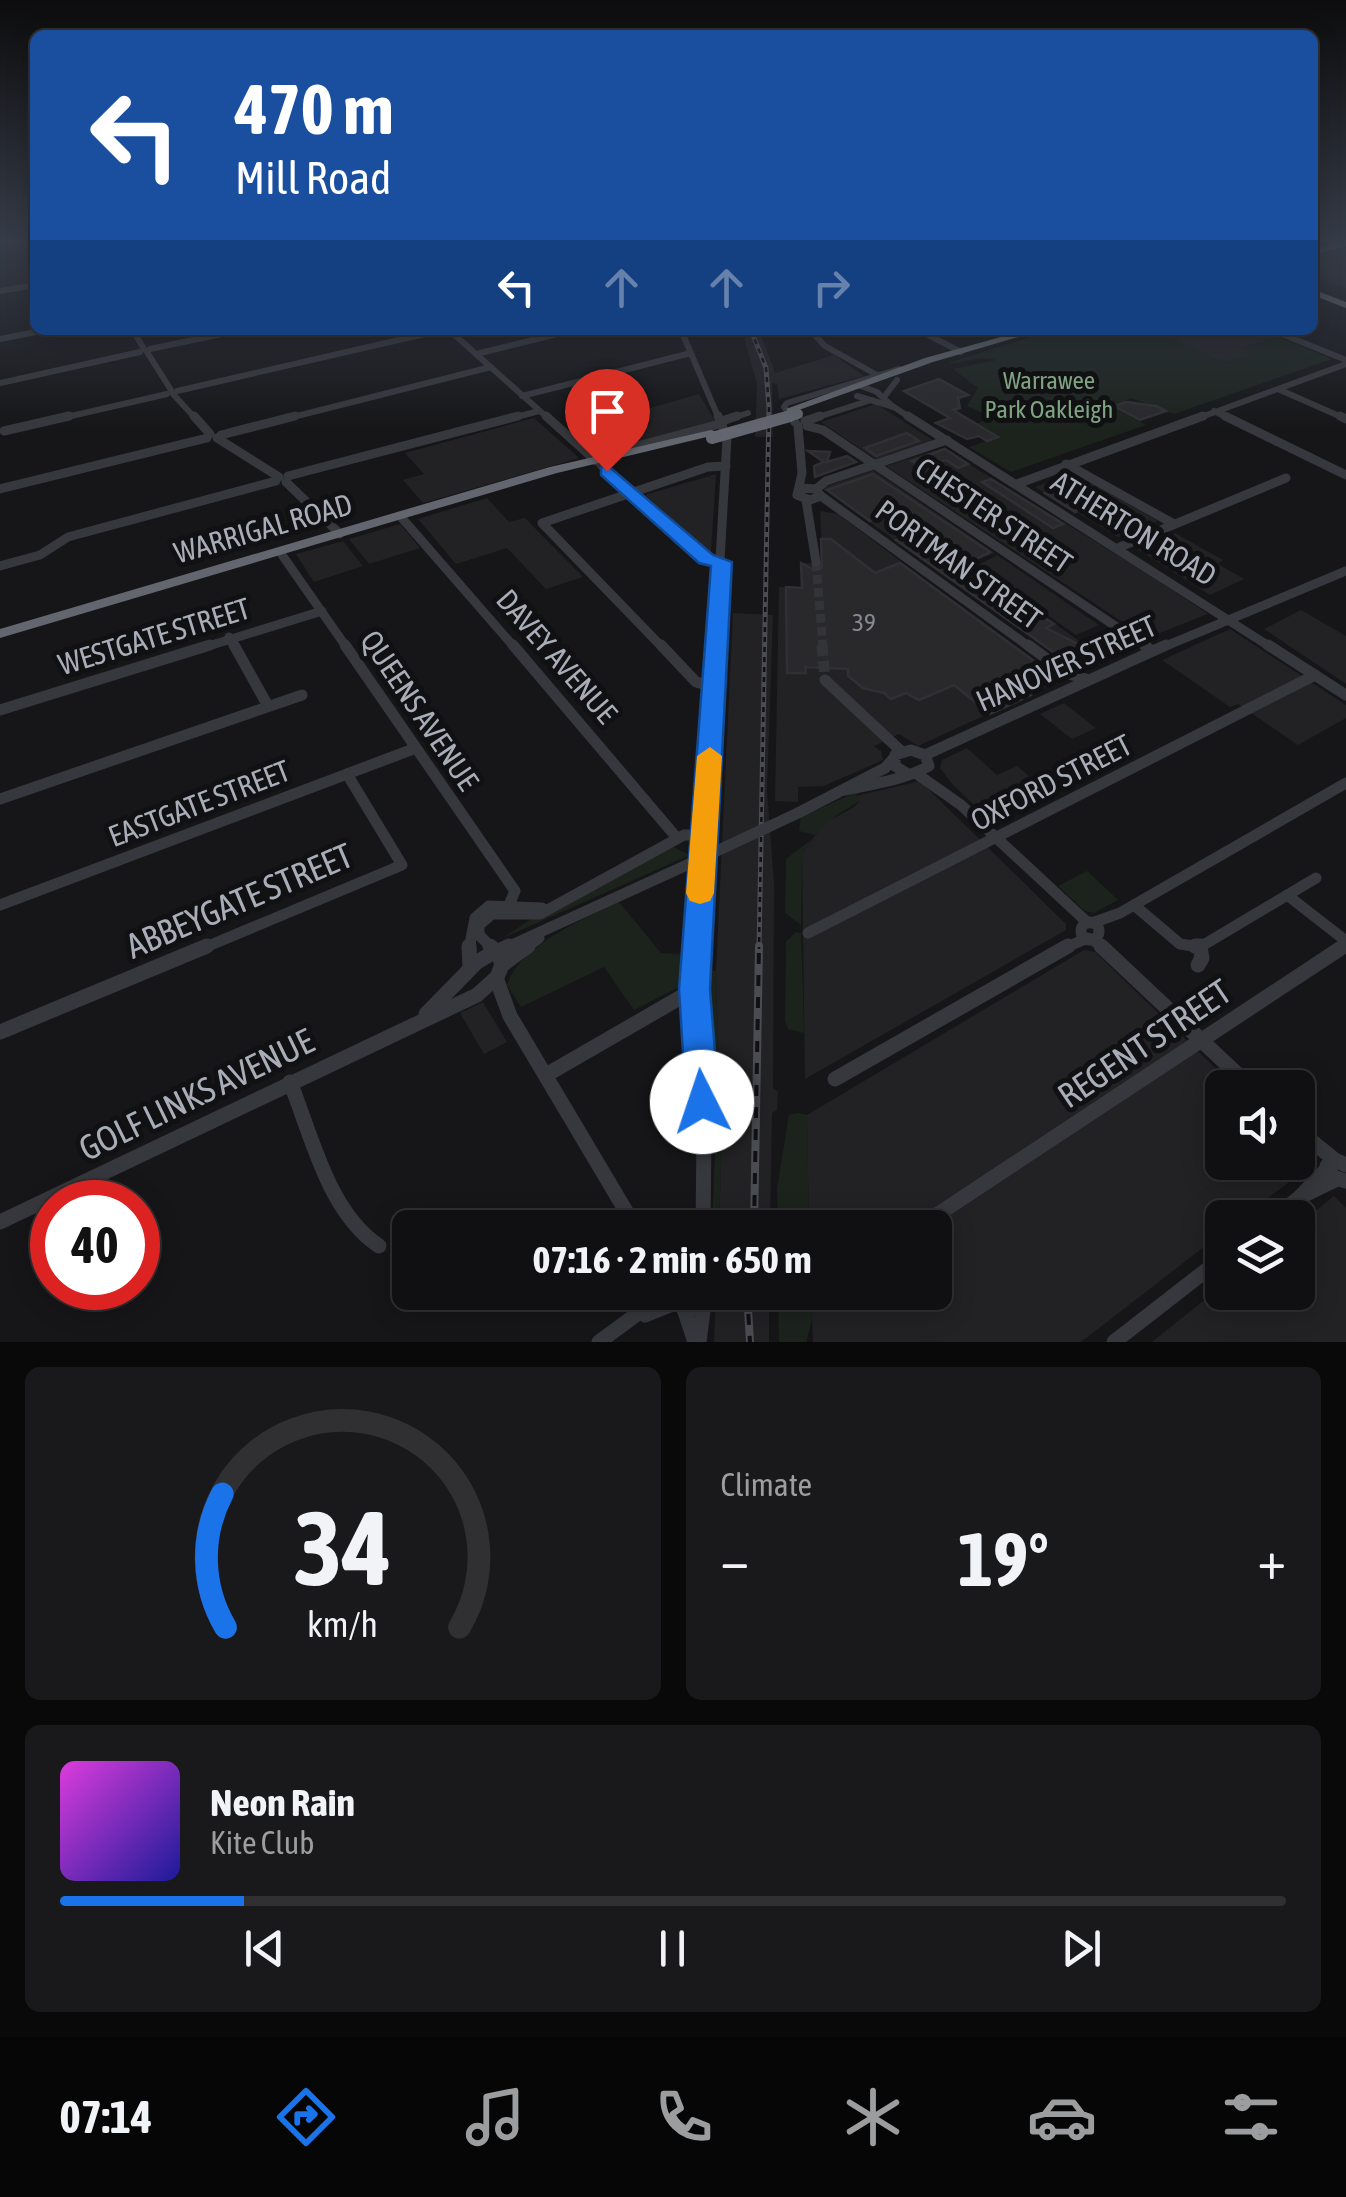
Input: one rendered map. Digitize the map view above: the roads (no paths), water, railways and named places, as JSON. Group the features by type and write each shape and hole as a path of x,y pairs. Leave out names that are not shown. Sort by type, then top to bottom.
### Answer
{"highway":[{"name":"WARRIGAL ROAD","path":"0,634 285,556 337,535 407,520 542,475 712,436 799,421 901,374 1020,335"}],"street":[{"path":"0,339 30,333"},
{"path":"136,335 172,392 214,436 284,480 337,535"},
{"path":"0,383 217,335"},
{"path":"4,431 424,335"},
{"path":"452,335 704,556 722,559"},
{"path":"476,354 553,335"},
{"path":"683,335 724,425 726,466 694,996 704,1136 702,1210"},
{"path":"814,335 822,344 877,375"},
{"path":"927,335 957,353"},
{"path":"1282,335 1344,365"},
{"path":"522,396 691,353"},
{"path":"853,363 865,390"},
{"path":"1015,482 1344,365"},
{"path":"0,490 491,368"},
{"path":"884,397 901,374"},
{"name":"WARRIGAL ROAD","path":"799,421 784,406 865,390 877,375 901,374"},
{"path":"1277,388 1346,419"},
{"name":"ATHERTON ROAD","path":"865,390 884,397 894,407"},
{"name":"ATHERTON ROAD","path":"865,390 1346,694"},
{"path":"0,566 40,555 68,537 539,411"},
{"path":"1214,411 1346,475"},
{"name":"WARRIGAL ROAD","path":"598,463 604,455 724,425 748,414"},
{"path":"799,421 802,473 812,493 816,562"},
{"name":"CHESTER STREET","path":"799,421 821,429 1152,651"},
{"path":"812,493 826,480 947,440"},
{"path":"1066,464 1174,524"},
{"path":"714,683 699,684 542,522 708,467 726,466"},
{"path":"1120,548 1286,478"},
{"name":"PORTMAN STREET","path":"812,493 1066,673 1089,680"},
{"name":"DAVEY AVENUE","path":"407,520 680,836"},
{"name":"QUEENS AVENUE","path":"285,556 516,890 506,908"},
{"name":"HANOVER STREET","path":"913,774 927,761 1073,687 1230,618 1272,606 1346,571"},
{"name":"WESTGATE STREET","path":"0,710 322,610"},
{"path":"229,638 268,706"},
{"name":"PORTMAN STREET","path":"1066,673 1073,687"},
{"name":"OXFORD STREET","path":"808,934 1316,675"},
{"path":"825,680 898,754 927,761 945,792"},
{"path":"0,799 302,695"},
{"name":"EASTGATE STREET","path":"0,904 416,748"},
{"path":"898,754 895,766 945,792 1233,1070"},
{"path":"497,962 564,920 845,790 890,765 898,754"},
{"name":"ABBEYGATE STREET","path":"0,1032 402,865 347,774"},
{"path":"845,790 913,774"},
{"path":"835,1079 1346,783"},
{"path":"625,1210 510,1016 473,984 469,970 470,924 481,911 506,908 534,916 680,836 703,835"},
{"path":"1134,905 1180,944 1200,947 1316,878"},
{"path":"1287,896 1346,943"},
{"path":"506,908 484,919 478,930 497,962 510,1016"},
{"name":"REGENT STREET","path":"943,1210 1346,943"},
{"path":"1198,964 1202,958 1200,947"},
{"name":"GOLF LINKS AVENUE","path":"0,1222 418,1020 442,1003 478,958 497,962 483,990 439,1014 418,1020"},
{"path":"543,1071 694,996"},
{"path":"290,1082 350,1218 366,1240 379,1246"},
{"path":"1297,1200 1339,1170 1315,1147"},
{"path":"1114,1342 1205,1271"},
{"path":"599,1342 653,1310"},
{"path":"680,1310 697,1342"},
{"path":"697,1342 703,1310"}],"tunnel":[{"path":"816,562 823,648"},
{"path":"822,645 825,680"}],"railway":[{"path":"753,335 766,368 769,408 759,949"},
{"path":"754,1210 759,946"},
{"path":"748,1310 750,1342"}],"park label":[{"name":"Warrawee Park Oakleigh","path":"1049,394"}]}
